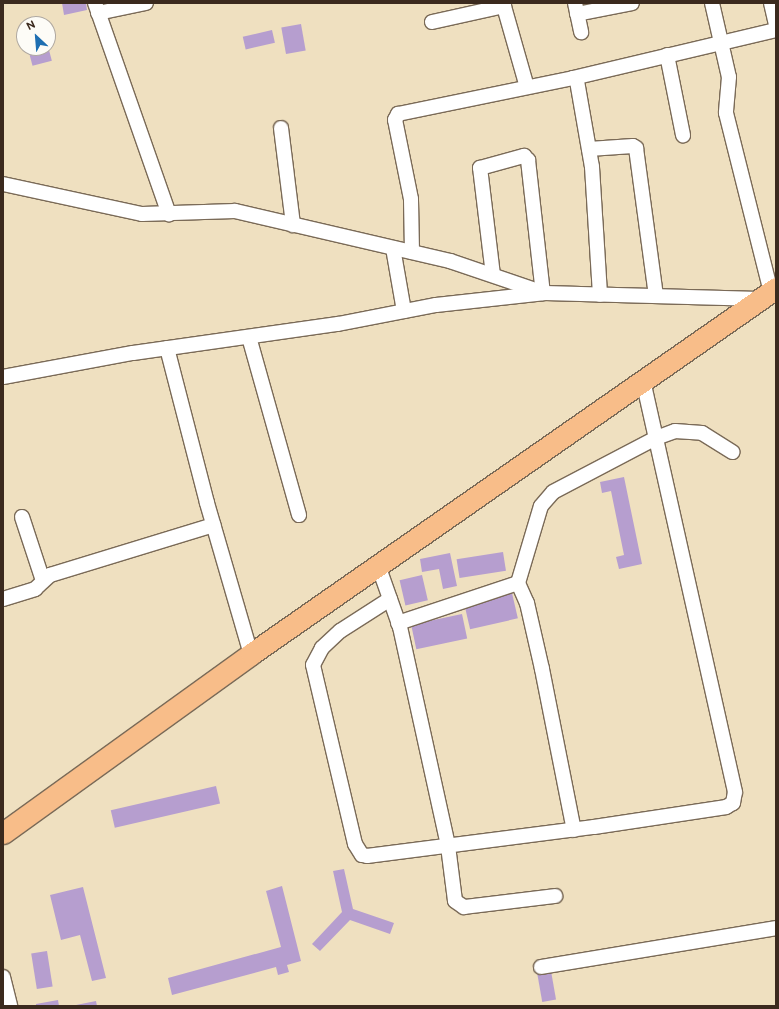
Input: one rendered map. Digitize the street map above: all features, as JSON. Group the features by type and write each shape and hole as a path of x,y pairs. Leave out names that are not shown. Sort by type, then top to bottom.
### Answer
{"highway":[{"path":"3,833 251,654 361,580 378,565 643,379 769,293"}],"street":[{"path":"146,3 97,8 169,214"},
{"path":"580,32 576,9 632,3"},
{"path":"3,377 167,348 249,337 404,312 544,293 656,296 769,293 726,113 730,77 712,3"},
{"path":"771,3 776,24"},
{"path":"432,22 504,4 526,88"},
{"path":"412,252 411,199 395,120 398,114 573,78 776,30"},
{"path":"667,55 683,135"},
{"path":"573,78 577,82 592,166 600,294"},
{"path":"281,128 293,225"},
{"path":"589,149 633,146 636,148 656,296"},
{"path":"493,275 480,168 524,156 528,160 544,293"},
{"path":"3,184 142,214 169,214 226,210 450,261 544,293"},
{"path":"393,248 404,312"},
{"path":"249,337 300,515"},
{"path":"167,348 214,525 251,654"},
{"path":"390,599 340,631 322,648 313,665 354,844 358,851 367,856 574,830 726,807 735,799 643,379"},
{"path":"574,830 542,669 527,603 518,583 539,514 547,497 656,438 675,430 689,430 702,433 733,452"},
{"path":"22,516 43,581"},
{"path":"3,599 32,590 50,575 214,525"},
{"path":"378,565 398,623 448,846 455,900 460,907 555,896"},
{"path":"398,623 518,583"},
{"path":"541,967 776,928"},
{"path":"3,976 10,1006"}],"building":[{"path":"62,3 86,3 87,10 64,15"},
{"path":"301,24 306,51 286,54 281,27"},
{"path":"272,30 275,43 246,49 243,37"},
{"path":"30,56 51,56 52,61 33,66"},
{"path":"624,477 642,564 619,569 616,557 624,555 611,491 602,493 600,482"},
{"path":"503,552 506,571 460,578 457,559"},
{"path":"450,553 457,586 443,589 439,569 422,572 420,559"},
{"path":"422,575 428,600 405,606 400,580"},
{"path":"512,593 518,618 470,629 464,604"},
{"path":"462,614 467,638 416,649 411,625"},
{"path":"216,786 220,804 115,828 111,810"},
{"path":"344,869 353,909 394,923 390,934 350,920 320,951 312,944 342,912 333,871"},
{"path":"282,886 301,961 287,965 289,972 278,975 276,967 172,995 168,978 281,947 266,891"},
{"path":"83,887 106,978 92,981 80,935 61,940 50,895"},
{"path":"47,951 53,987 37,989 31,954"},
{"path":"551,971 556,1000 542,1002 537,973"},
{"path":"58,1000 59,1006 36,1006 36,1004"},
{"path":"96,1001 97,1006 76,1006 76,1005"}]}
